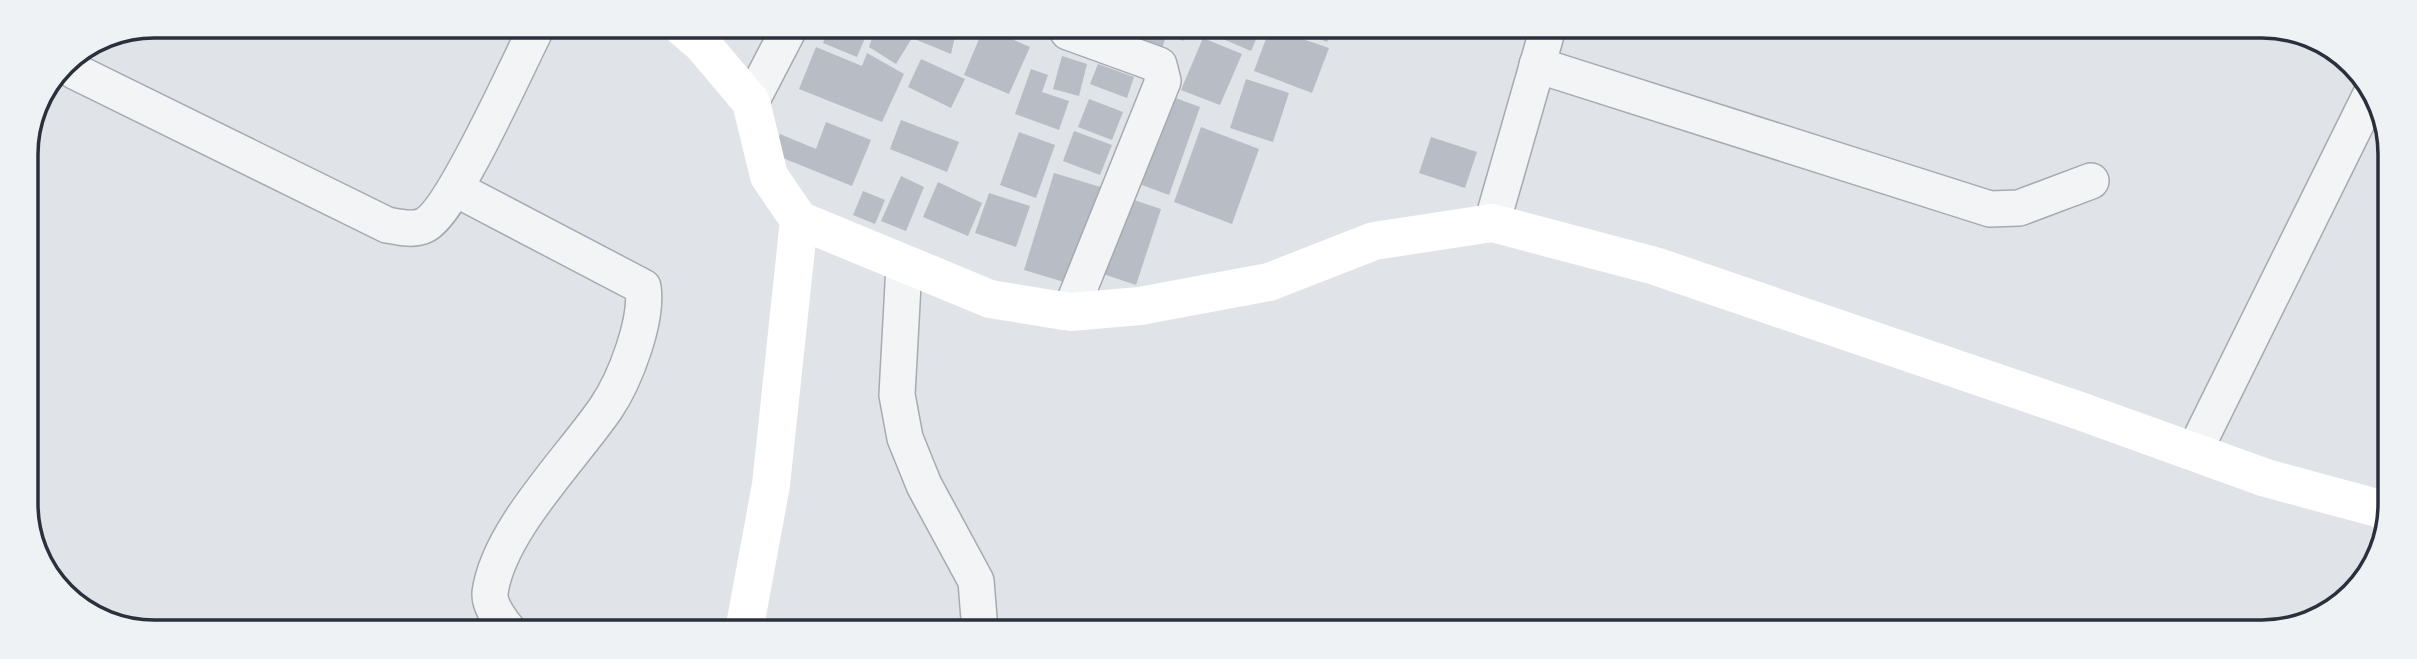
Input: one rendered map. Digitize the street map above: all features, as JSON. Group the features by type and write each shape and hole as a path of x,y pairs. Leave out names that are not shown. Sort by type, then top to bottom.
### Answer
{"main road":[{"path":"695,38 751,102 769,176 799,220 904,266 990,299 1070,312 1140,306 1269,282 1374,241 1492,223 1655,266 2266,478 2378,508"},
{"path":"746,620 771,485 799,220"}],"street":[{"path":"74,71 387,225 408,229 425,225 456,189 532,38"},
{"path":"751,102 784,38"},
{"path":"1070,312 1163,81 1159,65 1085,38"},
{"path":"1492,223 1545,38"},
{"path":"1537,65 1990,209 2019,208 2091,181"},
{"path":"2194,452 2366,104"},
{"path":"456,189 643,287 646,305 622,378 606,407 539,494 499,561 489,596 500,620"},
{"path":"904,266 897,395 905,438 924,485 976,581 980,620"}],"building":[{"path":"825,38 865,38 857,57 823,43"},
{"path":"872,38 912,38 896,64 869,47"},
{"path":"912,38 955,38 951,54"},
{"path":"979,38 1009,38 1030,47 1009,94 964,75"},
{"path":"1116,38 1165,38 1159,58"},
{"path":"1203,38 1242,54 1220,105 1181,90"},
{"path":"1221,38 1257,38 1251,51"},
{"path":"1266,38 1300,38 1329,48 1312,93 1254,71"},
{"path":"816,47 862,66 867,53 904,74 882,122 799,89"},
{"path":"1062,56 1087,64 1079,96 1053,89"},
{"path":"921,59 965,79 951,108 908,87"},
{"path":"1098,64 1134,77 1127,98 1090,84"},
{"path":"1031,69 1048,75 1042,92 1069,101 1059,130 1015,114"},
{"path":"1246,79 1289,93 1273,142 1230,128"},
{"path":"1162,93 1200,107 1169,195 1131,181"},
{"path":"1089,99 1123,112 1112,140 1078,127"},
{"path":"901,120 959,142 947,172 890,149"},
{"path":"826,122 871,140 852,186 773,154 780,134 816,149"},
{"path":"1201,127 1259,149 1232,224 1174,202"},
{"path":"1074,131 1112,145 1100,175 1063,161"},
{"path":"1019,132 1055,145 1036,198 1000,185"},
{"path":"1431,137 1477,152 1465,188 1419,173"},
{"path":"1054,173 1104,188 1074,285 1024,270"},
{"path":"901,176 924,187 906,231 881,221"},
{"path":"938,182 982,203 968,236 923,217"},
{"path":"863,191 885,200 875,224 853,215"},
{"path":"989,193 1030,206 1016,247 975,233"},
{"path":"1125,197 1161,209 1136,285 1100,273"}]}
